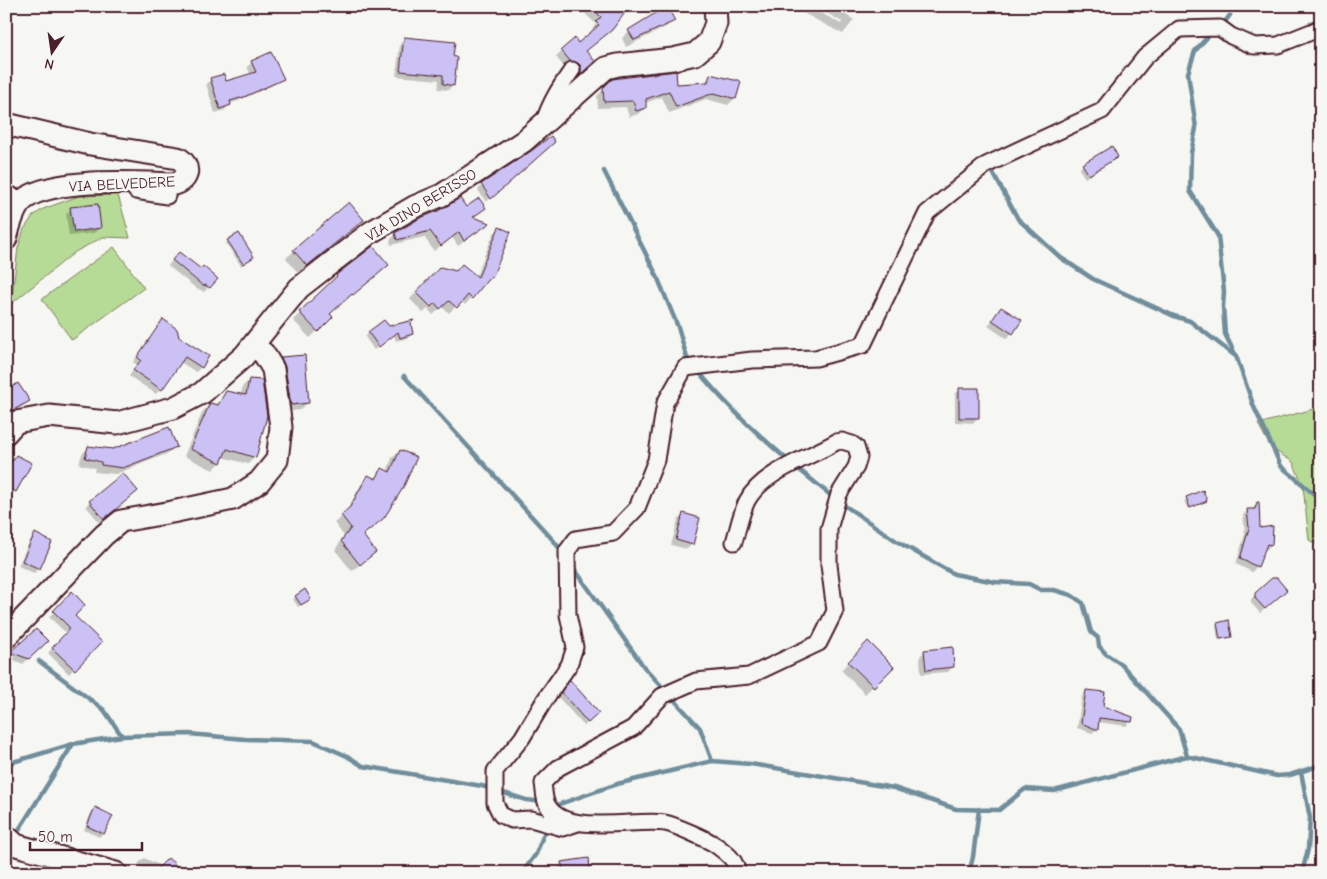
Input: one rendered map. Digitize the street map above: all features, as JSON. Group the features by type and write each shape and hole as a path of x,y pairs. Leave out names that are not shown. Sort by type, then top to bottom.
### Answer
{"street":[{"name":"VIA DINO BERISSO","path":"6,433 16,422 49,416 117,423 173,408 202,393 244,356 299,288 371,232 414,207 442,195 524,141 606,68 674,59 695,54 709,42 716,24 715,6"},
{"path":"737,873 730,856 710,841 665,823 578,823 563,828 531,819 512,820 501,815 495,803 495,771 522,738 569,665 574,647 568,615 567,551 576,539 614,533 637,508 656,460 665,404 685,368 752,360 816,358 862,345 927,213 986,165 1102,111 1145,57 1179,29 1220,28 1231,36 1254,46 1278,45 1321,28"},
{"path":"544,124 548,106 572,70"},
{"name":"VIA BELVEDERE","path":"6,124 90,144 178,158 187,167 186,176 175,184 84,183 40,191 13,199 6,239"},
{"path":"84,183 167,196"},
{"path":"6,637 104,536 121,521 233,499 259,482 277,460 280,427 273,369 264,354 253,345"},
{"path":"578,823 558,816 546,803 543,783 558,768 633,728 662,696 696,680 749,676 819,643 836,610 829,565 828,529 839,494 859,462 856,448 847,442 836,442 779,470 757,488 747,501 734,542"},
{"path":"6,836 16,845 116,873"}],"green space":[{"path":"118,195 130,238 103,237 75,252 11,304 18,248 24,229 33,216 43,209 79,196"},
{"path":"114,247 144,288 72,340 42,299"},
{"path":"1321,407 1321,547 1309,540 1303,486 1293,462 1271,448 1258,424"}],"building":[{"path":"590,6 630,6 612,30 586,51 595,61 581,74 581,66 570,61 561,50 575,38 578,43 599,25 596,22 601,17"},
{"path":"667,6 675,21 634,40 628,30"},
{"path":"404,37 455,42 453,56 457,58 454,86 443,84 443,75 400,71"},
{"path":"271,52 284,79 244,97 230,101 231,105 220,109 210,78 224,74 226,81 256,72 251,61"},
{"path":"676,71 677,84 708,82 710,74 739,80 741,82 736,99 714,93 676,107 669,91 646,99 646,108 636,111 633,101 604,102 603,88 612,79"},
{"path":"551,136 555,142 491,199 481,184"},
{"path":"1112,146 1118,157 1089,175 1082,164"},
{"path":"460,198 466,207 479,198 486,208 473,217 490,223 464,241 459,232 441,246 430,231 397,240 395,233"},
{"path":"349,202 364,220 307,266 293,250"},
{"path":"98,204 101,228 74,232 70,207"},
{"path":"499,227 511,232 492,278 490,277 472,299 468,295 457,308 449,301 440,309 435,303 431,307 416,292 440,267 456,271 462,264 478,277"},
{"path":"239,233 254,257 243,264 227,240"},
{"path":"373,246 389,265 330,314 333,317 318,332 299,312 336,275"},
{"path":"179,252 201,269 203,266 218,279 210,288 205,285 203,286 172,260"},
{"path":"1001,307 1022,320 1013,334 992,320"},
{"path":"163,319 177,329 179,337 209,356 202,368 185,357 162,390 133,370 141,360 137,357"},
{"path":"384,320 389,326 414,320 411,323 413,334 400,338 398,332 379,347 368,332"},
{"path":"305,355 309,403 291,405 285,367 281,357"},
{"path":"249,379 262,380 267,416 256,458 227,449 221,463 190,449 210,403 218,405 226,391 246,395"},
{"path":"18,383 30,401 6,414 6,391"},
{"path":"959,388 979,388 979,418 959,418"},
{"path":"169,427 177,447 123,468 101,465 101,462 85,458 88,446 113,449"},
{"path":"400,450 417,457 403,488 384,518 363,535 376,552 360,565 341,541 351,528 341,515 350,507 368,475 376,479 382,468 390,472"},
{"path":"16,455 32,463 16,492 6,487 6,458 13,461"},
{"path":"123,473 138,491 104,519 89,501"},
{"path":"1203,490 1207,501 1190,508 1186,497"},
{"path":"1257,502 1259,502 1260,528 1273,526 1272,545 1267,544 1258,567 1240,559 1249,528 1247,509 1255,509"},
{"path":"683,513 700,518 693,545 676,540"},
{"path":"35,533 52,542 40,569 22,561"},
{"path":"1272,578 1277,578 1287,590 1265,609 1255,598 1255,593"},
{"path":"305,589 311,599 301,605 295,596"},
{"path":"72,591 85,605 75,616 102,642 75,670 52,648 70,628 53,611"},
{"path":"1229,620 1232,637 1220,639 1217,623"},
{"path":"36,629 48,641 29,659 10,652"},
{"path":"868,641 894,667 874,687 848,662"},
{"path":"953,647 954,667 926,670 924,650"},
{"path":"570,680 599,713 588,723 561,692"},
{"path":"1086,690 1105,692 1103,706 1133,717 1132,722 1099,718 1098,730 1081,723"},
{"path":"95,807 113,816 104,834 87,826"},
{"path":"168,858 177,866 171,873 153,873"},
{"path":"589,858 590,870 565,873 561,862"}],"waterway":[{"path":"1222,26 1230,15"},
{"path":"1211,33 1195,51 1188,73 1196,128 1191,153 1190,191 1218,236 1224,292 1225,334 1236,356 1254,407 1281,466 1321,500"},
{"path":"990,167 1018,219 1061,258 1093,279 1174,316 1190,321 1234,355"},
{"path":"604,171 656,274 678,327 687,358 691,363"},
{"path":"698,371 742,418 790,462"},
{"path":"404,376 564,554"},
{"path":"796,467 834,498"},
{"path":"841,503 898,542 954,574 995,582 1029,584 1041,590 1054,590 1071,595 1083,603 1091,632 1098,638 1099,646 1106,654 1121,664 1179,729 1187,756"},
{"path":"571,564 644,667 700,728 712,761"},
{"path":"39,661 104,710 122,736"},
{"path":"6,762 13,762 73,744 122,736 189,734 245,739 313,741 347,756 363,766 482,786 526,800 544,802"},
{"path":"15,836 73,744"},
{"path":"554,804 557,805 617,784 712,761 751,764 894,788 956,809 999,810 1025,789 1054,791 1187,756 1277,776 1290,775 1321,765"},
{"path":"1301,772 1310,818 1308,849 1302,873"},
{"path":"969,873 979,809"},
{"path":"522,873 536,854 547,826"}]}
